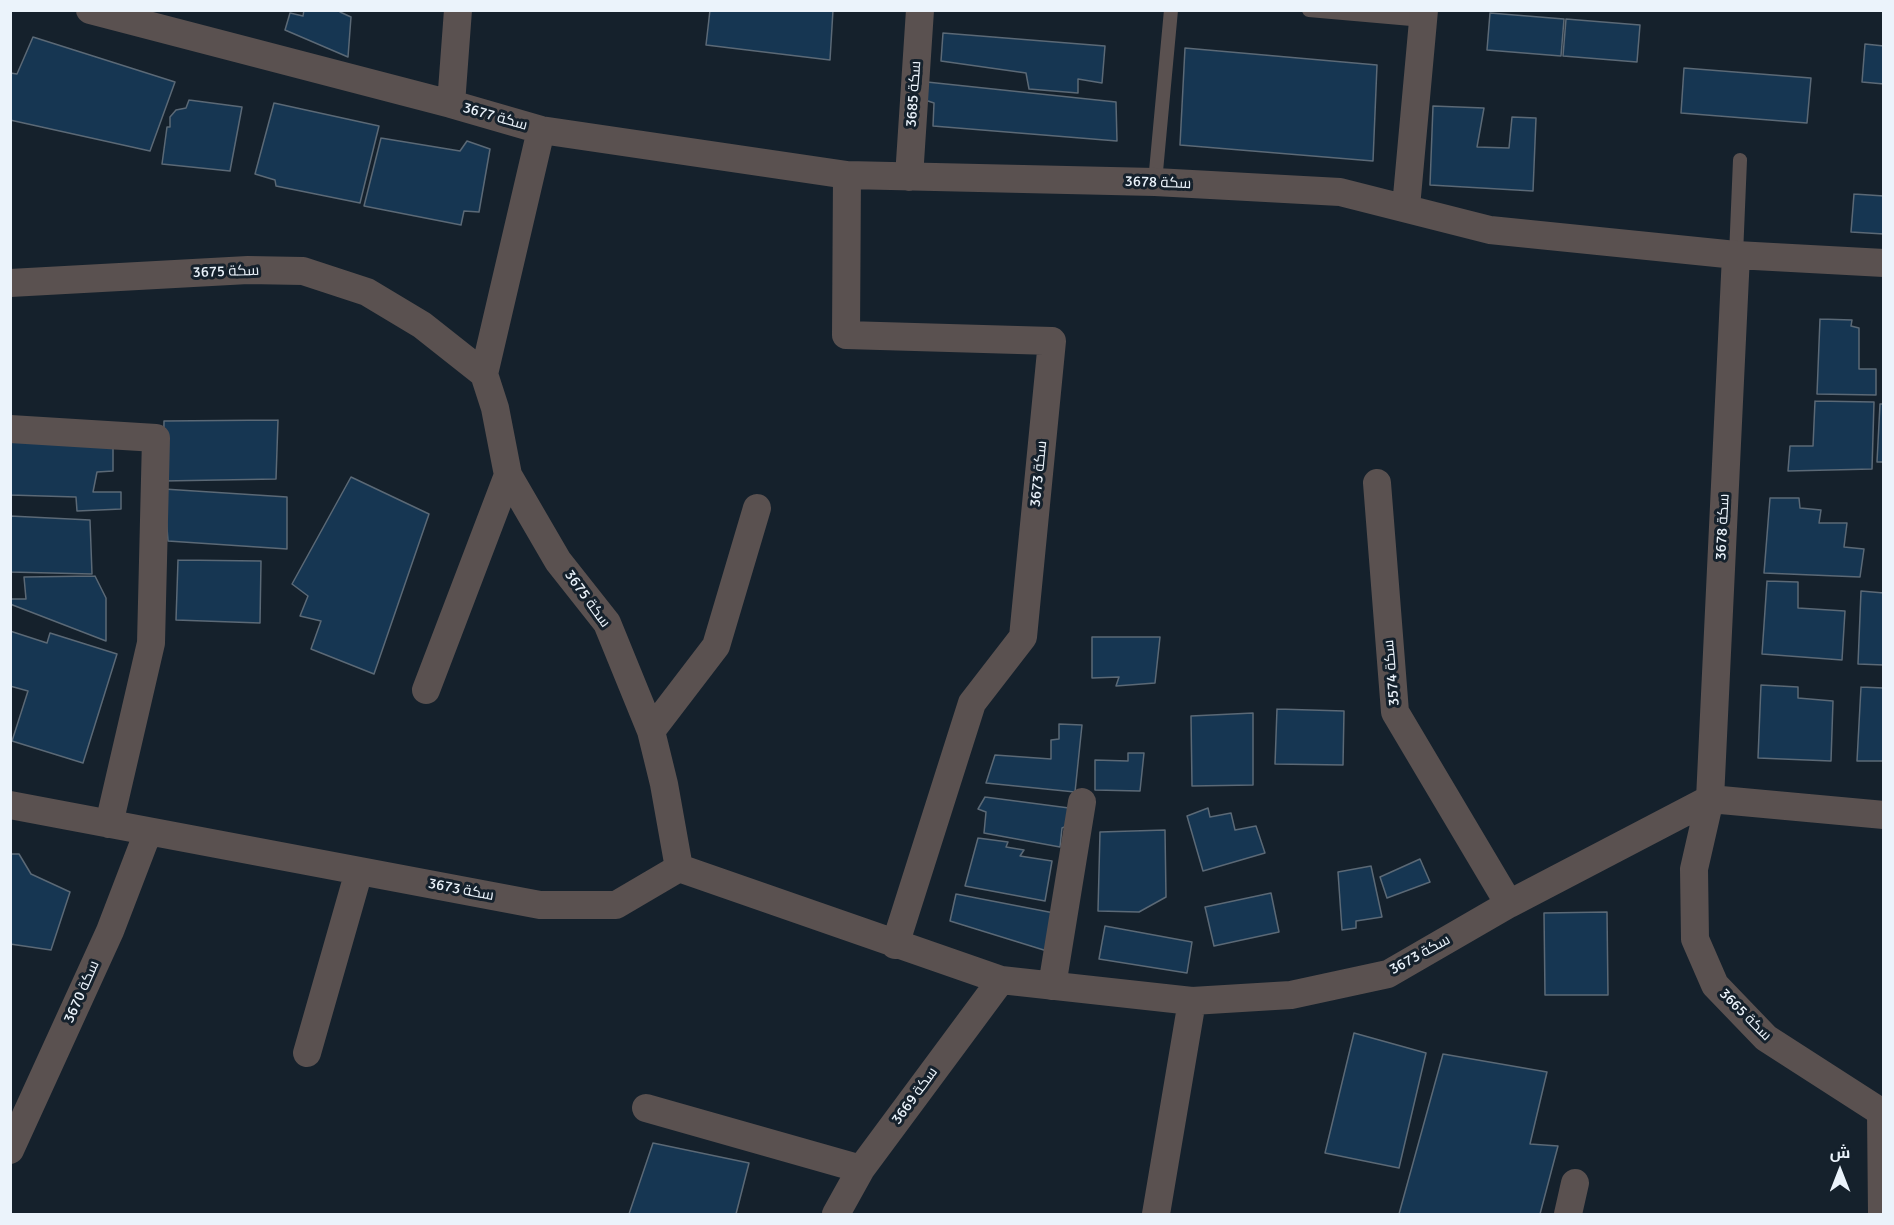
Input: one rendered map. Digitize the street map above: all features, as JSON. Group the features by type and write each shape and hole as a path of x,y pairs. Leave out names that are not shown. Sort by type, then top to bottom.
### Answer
{"street":[{"name":"سكة 3677","path":"90,10 451,104 541,130 847,175 909,177"},
{"path":"451,104 458,10"},
{"name":"سكة 3685","path":"909,177 920,10"},
{"path":"1406,207 1424,15"},
{"path":"484,374 541,130"},
{"name":"سكة 3673","path":"847,175 846,335 1052,341 1023,637 972,704 895,945"},
{"name":"سكة 3678","path":"909,177 1155,182 1340,192 1490,230 1736,255 1884,263"},
{"name":"سكة 3678","path":"1710,799 1736,255"},
{"name":"سكة 3675","path":"10,283 248,270 303,271 367,292 422,325 484,374 495,408 508,475 558,561 607,623 651,731 664,784 679,868"},
{"path":"10,429 156,438 151,643 109,824"},
{"path":"426,690 508,475"},
{"name":"سكة 3574","path":"1377,483 1395,712 1509,904"},
{"path":"651,731 716,646 757,508"},
{"path":"1710,799 1884,815"},
{"name":"سكة 3673","path":"10,805 540,905 616,905 679,868 1001,980 1192,1001 1291,995 1388,974 1509,904 1710,799"},
{"name":"سكة 3665","path":"1710,799 1694,869 1695,939 1715,985 1766,1038 1882,1112 1882,1215"},
{"path":"1052,986 1082,802"},
{"name":"سكة 3670","path":"10,1150 110,931 148,832"},
{"path":"307,1053 359,871"},
{"name":"سكة 3669","path":"836,1215 861,1169 1001,980"},
{"path":"1156,1215 1192,1001"},
{"path":"646,1108 861,1169"},
{"path":"1568,1215 1575,1183"}],"lane":[{"path":"1155,182 1171,10"},
{"path":"1309,10 1424,15"},
{"path":"1736,255 1740,160"}],"building":[{"path":"304,10 340,10 351,17 348,57 285,30 290,13 303,16"},
{"path":"710,10 833,10 830,60 706,45"},
{"path":"1490,13 1564,19 1561,56 1487,50"},
{"path":"1566,19 1640,25 1637,62 1563,56"},
{"path":"943,33 1105,46 1102,83 1078,79 1078,93 1029,89 1026,73 941,61"},
{"path":"33,37 175,82 150,151 10,120 10,73 17,74"},
{"path":"1865,44 1884,46 1884,84 1862,82"},
{"path":"1185,48 1377,65 1373,161 1180,145"},
{"path":"1684,68 1811,78 1807,123 1681,113"},
{"path":"927,82 1116,102 1117,141 933,126 934,103 925,100"},
{"path":"189,100 242,107 230,171 162,164 170,117 176,110 186,108"},
{"path":"274,103 379,126 360,203 276,186 275,180 255,174"},
{"path":"1433,106 1484,108 1477,147 1509,148 1512,117 1536,118 1533,191 1430,185"},
{"path":"381,138 460,151 467,141 490,149 479,212 464,211 461,225 364,206"},
{"path":"1854,194 1884,196 1884,234 1851,232"},
{"path":"1820,319 1852,320 1851,326 1859,328 1859,369 1876,369 1876,395 1817,394"},
{"path":"1815,401 1874,402 1872,469 1788,471 1790,446 1813,446"},
{"path":"1880,404 1884,404 1884,462 1877,462"},
{"path":"278,420 276,479 163,481 164,421"},
{"path":"10,440 113,442 113,471 97,472 93,492 121,492 121,509 77,511 76,497 10,495"},
{"path":"351,477 429,514 374,674 311,649 321,621 300,616 308,596 292,584"},
{"path":"164,489 287,497 287,549 168,541"},
{"path":"1770,498 1799,498 1800,508 1821,510 1819,523 1847,523 1844,547 1864,549 1860,577 1764,573"},
{"path":"10,516 90,520 92,574 10,572"},
{"path":"178,560 261,561 260,623 176,620"},
{"path":"95,576 106,598 106,641 10,604 10,599 26,599 24,577"},
{"path":"1767,581 1798,582 1798,608 1845,611 1842,660 1762,654"},
{"path":"1861,591 1884,593 1884,665 1858,664"},
{"path":"10,631 47,643 50,633 117,654 83,763 12,741 28,691 10,686"},
{"path":"1092,637 1160,637 1155,683 1116,686 1119,677 1092,678"},
{"path":"1761,685 1798,687 1798,698 1833,701 1831,761 1758,758"},
{"path":"1861,687 1884,688 1884,761 1857,761"},
{"path":"1277,709 1344,711 1343,765 1275,764"},
{"path":"1253,713 1253,785 1192,786 1191,716"},
{"path":"1059,724 1082,725 1075,792 986,783 995,755 1051,759 1051,740 1059,739"},
{"path":"1128,753 1144,753 1140,791 1095,790 1095,760 1128,761"},
{"path":"985,797 1069,808 1067,826 1062,828 1060,847 984,833 986,812 978,809"},
{"path":"1208,808 1210,817 1231,813 1235,830 1256,826 1265,853 1203,871 1187,816"},
{"path":"1165,830 1166,897 1139,912 1098,911 1100,832"},
{"path":"978,838 1008,842 1006,847 1024,850 1020,856 1052,861 1045,901 965,886"},
{"path":"10,854 19,854 31,874 70,892 51,950 10,944"},
{"path":"1420,859 1430,882 1387,898 1380,877"},
{"path":"1371,866 1382,917 1356,921 1356,928 1342,930 1338,872"},
{"path":"1271,893 1279,932 1214,946 1205,907"},
{"path":"956,894 1054,913 1047,951 950,921"},
{"path":"1607,912 1608,995 1545,995 1544,913"},
{"path":"1105,926 1192,942 1187,973 1099,959"},
{"path":"1354,1033 1426,1053 1399,1168 1325,1153"},
{"path":"1443,1054 1547,1072 1530,1144 1558,1146 1540,1214 1399,1214"},
{"path":"653,1143 749,1163 736,1214 629,1214"}]}
